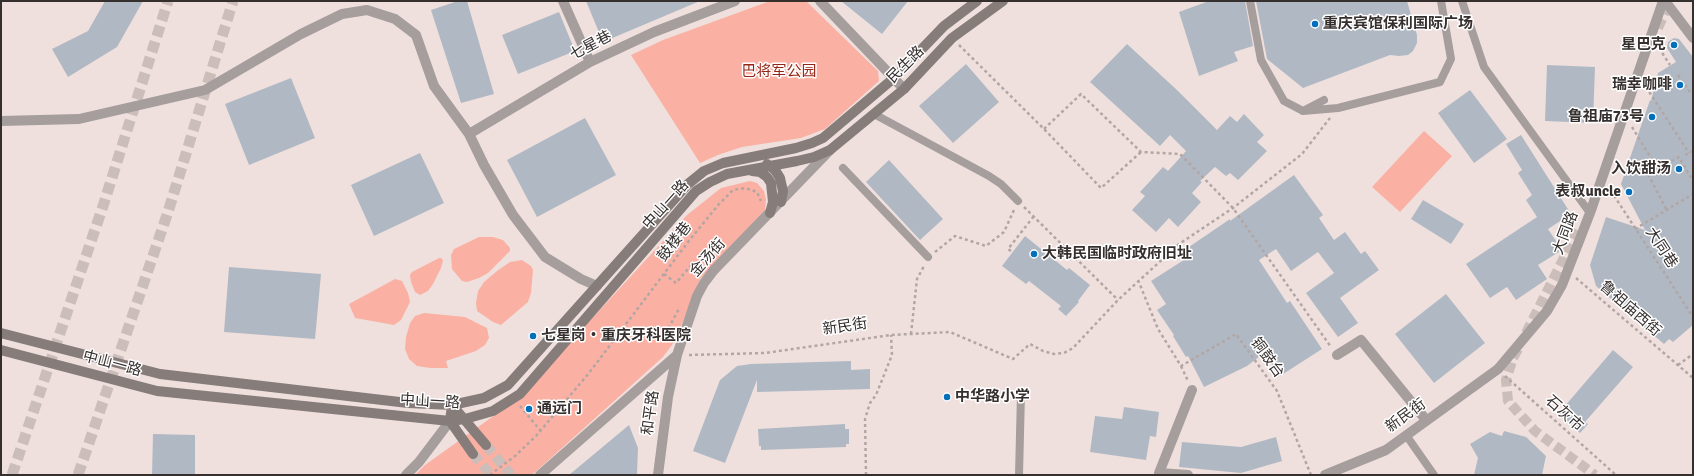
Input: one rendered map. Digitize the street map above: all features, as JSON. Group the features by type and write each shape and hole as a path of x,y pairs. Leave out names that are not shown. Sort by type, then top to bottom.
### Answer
{"main road":[{"name":"民生路","path":"823,138 894,78 944,26 977,1"},
{"name":"民生路","path":"830,150 904,89 952,38 1003,1"},
{"name":"中山一路","path":"1,333 160,374 408,403 452,405 484,398 508,385 688,184 704,171 723,163 796,148 823,138"},
{"name":"中山一路","path":"1,350 157,392 450,422 465,420 493,411 520,394 696,192 710,182 727,174 814,157 830,150"},
{"path":"745,158 756,160 770,166 780,178 783,191 781,202"},
{"path":"746,170 760,172 767,177 771,183 773,202 770,212"},
{"path":"452,405 486,445"},
{"path":"452,405 450,422 473,454"}],"street":[{"path":"563,1 590,62"},
{"name":"七星巷","path":"469,134 590,62 654,32 735,1"},
{"path":"820,1 904,89"},
{"path":"1664,1 1693,38"},
{"name":"大同路","path":"1498,369 1547,311 1568,270 1590,213 1664,1"},
{"path":"1,121 79,119 205,90 308,31 342,14 367,10 394,19 416,35 434,86 469,134 484,165 513,214 545,257 597,286"},
{"name":"金汤街","path":"677,355 697,296 704,283 714,270 830,150"},
{"path":"1337,355 1361,340 1426,420"},
{"path":"540,475 677,355"},
{"name":"和平路","path":"658,475 668,397 677,355"},
{"name":"新民街","path":"1325,475 1386,450 1498,369"},
{"path":"1188,475 1159,473 1192,390"},
{"path":"406,475 419,462 450,422"}],"lane":[{"path":"1250,1 1261,60 1284,101 1303,111 1338,108 1440,82 1451,59 1440,1"},
{"path":"1462,1 1484,67 1590,213"},
{"path":"1303,111 1324,100"},
{"path":"874,114 989,176 1018,201"},
{"path":"843,168 928,258"},
{"path":"1019,475 1021,393"},
{"path":"1406,435 1434,475"}],"path":[{"path":"952,38 1101,188 1141,152"},
{"path":"1659,48 1670,65"},
{"path":"1678,75 1689,91"},
{"path":"1645,87 1689,152"},
{"path":"1044,129 1081,94 1141,152 1180,154 1234,208 1337,355"},
{"path":"911,334 917,279 928,258 954,236 986,246 1004,232 1018,201 1118,300 1138,280 1179,244 1234,208 1302,154 1338,108"},
{"path":"1632,127 1657,168"},
{"path":"1684,155 1693,151"},
{"path":"1666,209 1647,174 1679,157 1693,182"},
{"name":"鼓楼巷","path":"490,475 515,456 540,430 594,367 664,274 719,204 733,190 745,188 757,192 761,202 759,207"},
{"path":"1608,193 1613,194 1623,188"},
{"name":"大同巷","path":"1613,194 1693,318"},
{"path":"1635,229 1693,194"},
{"path":"1011,251 1008,249 1034,216"},
{"path":"664,274 676,283 693,263 701,270 706,265"},
{"name":"鲁祖庙西街","path":"1568,270 1693,378"},
{"path":"1138,280 1158,329 1181,366 1192,390"},
{"name":"新民街","path":"677,355 765,353 891,335 950,332 1013,359 1030,344 1043,351 1054,354 1064,353 1074,348 1118,300"},
{"path":"677,355 668,337 668,329 682,302"},
{"name":"铜鼓台","path":"1181,366 1236,334 1277,391 1312,475"},
{"path":"866,475 865,419 870,403 876,395 892,355 891,335"},
{"path":"1678,365 1693,354"},
{"name":"石灰市","path":"1498,369 1616,475"},
{"path":"525,412 540,430"}],"green space":[{"name":"巴将军公园","path":"770,1 806,1 878,71 879,81 825,129 801,138 742,147 700,163 631,55 663,40"},
{"path":"1424,131 1452,156 1400,212 1372,187"},
{"path":"750,181 757,183 764,191 766,200 765,210 700,279 675,341 663,357 532,475 415,475 425,465 520,397 687,215 721,188"},
{"path":"479,237 493,237 503,240 510,248 510,251 488,273 467,282 462,281 452,269 451,255 454,249"},
{"path":"439,258 443,260 441,268 433,284 428,291 420,295 415,292 411,282 410,275 412,272"},
{"path":"522,260 531,266 533,270 531,293 528,302 501,325 493,322 477,311 476,303 478,291 484,282 497,271 510,262"},
{"path":"395,279 402,281 408,293 410,302 401,320 394,325 355,318 349,304"},
{"path":"424,313 465,317 487,328 489,338 485,345 476,351 446,361 448,368 417,366 409,359 405,349 406,337 410,323 415,316"}],"building":[{"path":"105,1 143,1 117,47 68,77 52,49 88,31"},
{"path":"458,1 467,1 494,94 461,103 431,10"},
{"path":"586,1 700,1 603,42"},
{"path":"841,1 908,1 882,34"},
{"path":"1209,1 1245,1 1253,46 1234,52 1238,61 1199,76 1179,12"},
{"path":"1256,1 1407,1 1417,35 1417,43 1413,51 1408,55 1390,55 1303,88 1267,59"},
{"path":"559,12 575,51 518,74 502,35"},
{"path":"1674,38 1679,39 1693,57 1693,325 1673,342 1669,339 1664,344 1596,286 1590,265 1606,217 1645,230 1621,184 1650,100 1651,101 1658,73 1676,62 1667,48 1668,42"},
{"path":"1127,44 1177,90 1217,130 1230,116 1237,122 1244,114 1264,135 1257,142 1267,151 1238,180 1230,173 1226,176 1215,167 1200,181 1202,182 1192,193 1201,202 1178,227 1169,218 1156,232 1132,210 1145,196 1140,192 1163,167 1168,171 1186,151 1170,135 1160,146 1090,82"},
{"path":"966,64 999,102 953,143 919,106"},
{"path":"1547,65 1595,67 1593,123 1545,121"},
{"path":"291,78 315,138 249,165 225,104"},
{"path":"1470,90 1507,139 1474,163 1438,113"},
{"path":"585,118 616,175 537,217 507,160"},
{"path":"1521,135 1571,214 1548,229 1562,250 1538,265 1547,279 1516,300 1507,287 1490,298 1466,264 1537,217 1526,200 1532,195 1518,173 1522,170 1506,144"},
{"path":"420,153 444,203 374,236 351,185"},
{"path":"889,160 943,219 920,240 866,182"},
{"path":"1294,175 1323,215 1319,218 1334,240 1345,232 1361,254 1365,251 1379,270 1340,298 1358,323 1338,337 1306,293 1334,273 1318,252 1291,271 1276,249 1259,260 1287,303 1290,301 1322,349 1280,376 1264,353 1247,366 1204,387 1188,356 1186,357 1173,336 1174,335 1157,310 1166,304 1151,281 1190,256 1186,249 1230,219 1230,221"},
{"path":"1423,200 1464,224 1451,244 1411,219"},
{"path":"1025,236 1067,270 1069,268 1090,285 1078,301 1079,302 1066,316 1058,309 1061,306 1029,281 1026,284 1002,266"},
{"path":"229,267 321,274 315,339 224,332"},
{"path":"1446,294 1485,343 1434,383 1395,334"},
{"path":"1613,350 1633,367 1585,422 1588,424 1580,433 1558,414"},
{"path":"851,361 851,370 870,369 870,389 757,392 757,380 725,463 693,451 720,380 737,366 751,364"},
{"path":"1124,407 1159,412 1156,437 1150,436 1146,460 1090,452 1095,416 1122,419"},
{"path":"845,424 845,429 849,429 849,444 846,444 846,447 761,450 761,446 759,446 758,429"},
{"path":"629,425 638,448 637,475 569,475"},
{"path":"1504,431 1526,437 1546,456 1542,475 1474,475 1478,458 1470,444 1490,432 1502,436"},
{"path":"153,434 195,435 195,475 152,475"},
{"path":"1276,437 1282,461 1241,473 1179,467 1182,442 1241,447"}],"tunnel":[{"path":"12,475 104,203 168,1"},
{"path":"78,475 168,212 233,1"},
{"path":"1658,28 1670,1"},
{"path":"1526,333 1579,228"},
{"path":"1518,349 1513,358 1506,380 1508,401 1535,431 1595,475"},
{"path":"486,445 511,475"},
{"path":"473,454 491,475"}],"place":[{"name":"重庆宾馆保利国际广场","path":"1315,24"},
{"name":"星巴克","path":"1674,45"},
{"name":"瑞幸咖啡","path":"1680,85"},
{"name":"鲁祖庙73号","path":"1652,117"},
{"name":"入饮甜汤","path":"1679,169"},
{"name":"表叔uncle","path":"1629,192"},
{"name":"大韩民国临时政府旧址","path":"1034,254"},
{"name":"七星岗‧重庆牙科医院","path":"533,336"},
{"name":"中华路小学","path":"947,397"},
{"name":"通远门","path":"529,409"}]}
